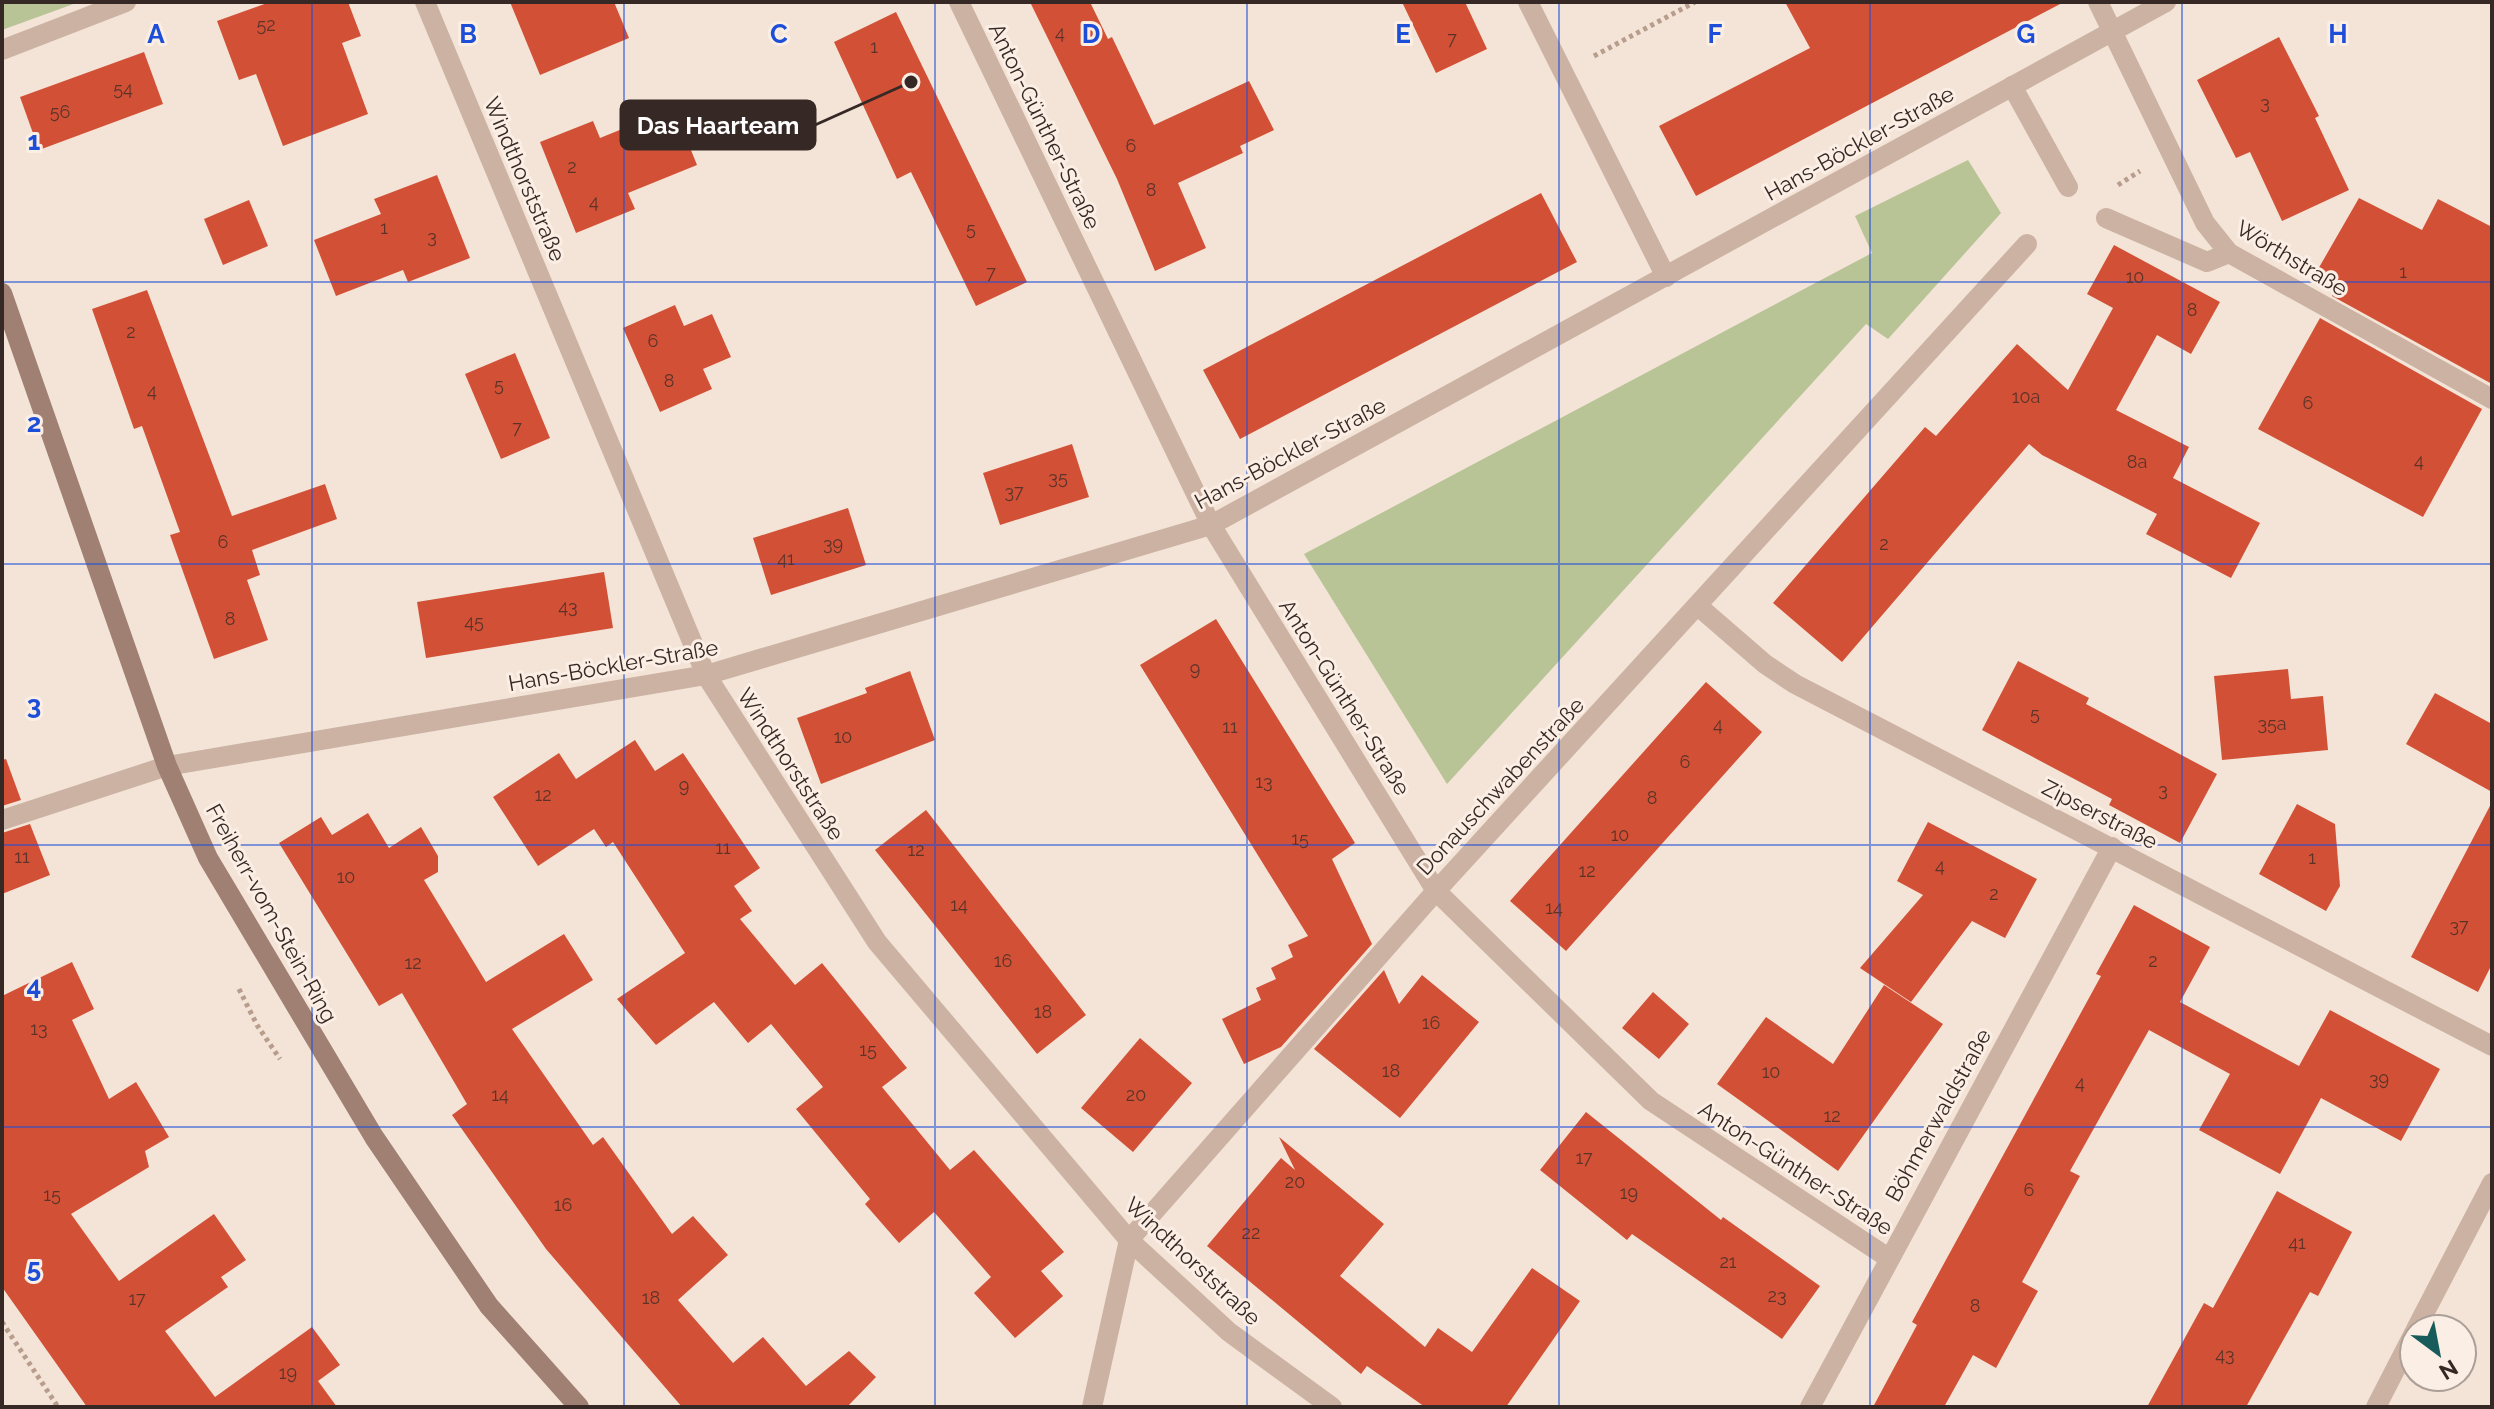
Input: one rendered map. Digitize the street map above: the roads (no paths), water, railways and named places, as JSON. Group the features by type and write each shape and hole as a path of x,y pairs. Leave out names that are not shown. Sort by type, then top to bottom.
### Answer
{"main road":[{"name":"Freiherr-vom-Stein-Ring","path":"2,293 167,766 208,858 374,1137 489,1306 579,1407"}],"street":[{"path":"2,50 126,2"},
{"name":"Windthorststraße","path":"425,2 706,675 877,942 1129,1240 1229,1332 1332,1407"},
{"name":"Anton-Günther-Straße","path":"959,2 1211,525 1436,891 1651,1101 1887,1257"},
{"path":"1528,2 1666,277"},
{"name":"Wörthstraße","path":"2098,2 2205,223 2229,253 2492,399"},
{"name":"Hans-Böckler-Straße","path":"2,820 167,766 706,675 1211,525 2166,2"},
{"path":"2012,86 2068,187"},
{"path":"2106,218 2207,262 2229,253"},
{"name":"Donauschwabenstraße","path":"1092,1407 1129,1240 1436,891 2027,244"},
{"name":"Zipserstraße","path":"1698,606 1765,664 1795,684 2492,1046"},
{"name":"Böhmerwaldstraße","path":"1810,1407 1887,1257 2112,847"},
{"path":"2424,1313 2492,1183"},
{"path":"2376,1407 2398,1364"}],"place":[{"name":"Das Haarteam","path":"911,82"}]}
